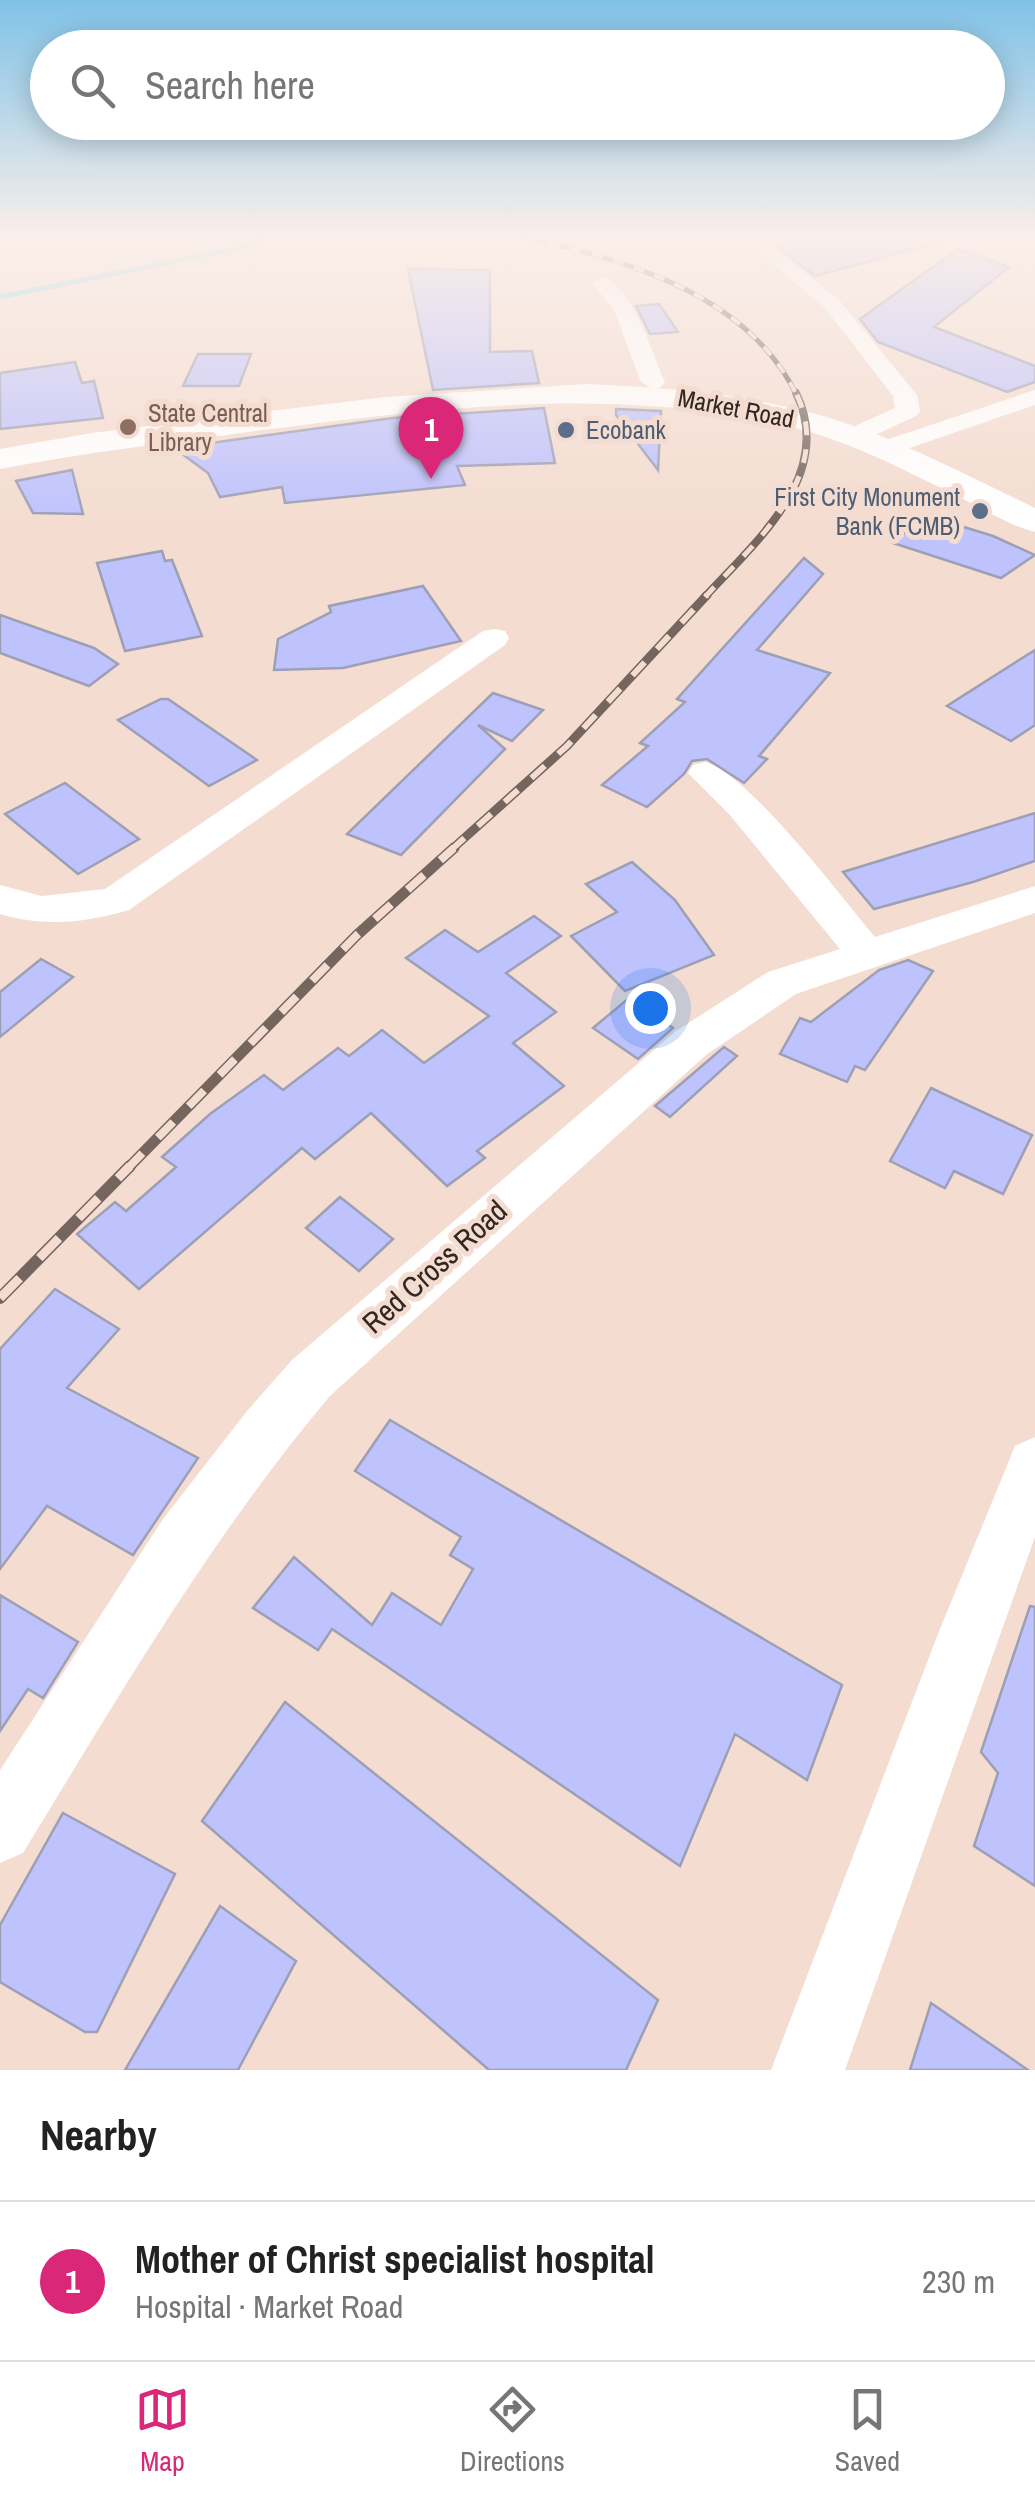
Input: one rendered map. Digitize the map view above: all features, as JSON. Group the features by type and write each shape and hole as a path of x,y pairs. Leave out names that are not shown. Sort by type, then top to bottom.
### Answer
{"main road":[{"name":"Market Road","path":"0,448 356,399 477,387 652,382 810,418 881,441 1035,507"},
{"name":"Market Road","path":"0,459 369,407 498,394 631,392 810,418"},
{"name":"Market Road","path":"881,441 1035,521"}],"street":[{"path":"632,331 652,382"},
{"path":"854,331 906,395 908,410 881,441"},
{"path":"881,441 1035,398"},
{"path":"0,898 13,906 52,910 114,901 494,638"},
{"path":"705,773 742,806 866,953"},
{"name":"Red Cross Road","path":"0,1830 164,1570 260,1436 310,1378 691,1042 756,996 866,953 1035,899"},
{"path":"808,2070 968,1634 1035,1465"}],"building":[{"path":"421,331 490,331 490,352 532,351 539,383 433,390"},
{"path":"648,331 678,332 650,334"},
{"path":"869,331 943,331 1035,366 1035,382 1007,392 878,342"},
{"path":"198,354 251,354 239,386 183,386"},
{"path":"75,362 82,383 94,381 103,418 0,429 0,373"},
{"path":"544,408 555,463 457,466 465,485 285,503 282,487 220,497 208,473 174,448 393,418"},
{"path":"616,409 661,411 658,470 616,415"},
{"path":"72,470 83,514 33,513 16,481"},
{"path":"925,515 993,536 1035,555 1001,578 893,543"},
{"path":"162,551 165,561 172,560 202,636 125,651 97,563"},
{"path":"804,558 823,574 757,650 830,673 759,756 767,759 744,783 707,759 692,761 684,774 647,807 602,785 648,746 640,743 685,702 677,699"},
{"path":"423,586 461,641 343,668 274,670 278,639 331,612 329,606"},
{"path":"0,615 94,648 118,664 89,686 0,653"},
{"path":"1035,650 1035,725 1011,741 947,706"},
{"path":"493,693 543,710 512,741 478,725 505,749 401,855 347,834"},
{"path":"168,699 257,760 209,786 118,720"},
{"path":"65,783 139,839 78,874 5,814"},
{"path":"1035,813 1035,861 973,882 874,909 843,872"},
{"path":"632,862 675,900 714,955 625,991 571,936 617,912 586,884"},
{"path":"534,916 561,936 506,973 556,1012 513,1043 564,1086 477,1151 485,1158 447,1186 371,1113 315,1159 302,1148 139,1289 77,1234 115,1202 126,1211 176,1167 162,1157 210,1114 264,1075 283,1090 338,1048 349,1056 382,1030 424,1063 489,1016 406,958 445,930 478,952"},
{"path":"41,959 73,977 0,1037 0,992"},
{"path":"908,960 933,971 865,1070 855,1066 847,1082 780,1054 800,1018 811,1022 879,970"},
{"path":"629,998 673,1028 638,1059 593,1028"},
{"path":"724,1047 737,1056 670,1117 655,1106"},
{"path":"931,1088 1032,1135 1003,1194 954,1171 945,1188 890,1161"},
{"path":"340,1197 393,1239 359,1271 306,1228"},
{"path":"55,1289 119,1329 67,1388 198,1458 133,1555 47,1506 0,1569 0,1349"},
{"path":"390,1420 842,1685 807,1780 735,1734 680,1866 332,1629 318,1650 253,1608 294,1557 372,1625 392,1593 441,1625 473,1569 450,1555 461,1537 355,1471"},
{"path":"0,1595 78,1642 43,1698 28,1689 0,1731"},
{"path":"1030,1606 1035,1607 1035,1886 974,1846 998,1773 981,1752"},
{"path":"285,1702 658,2000 626,2070 489,2070 202,1821"},
{"path":"63,1813 175,1874 97,2032 85,2032 0,1982 0,1925"},
{"path":"220,1906 296,1961 238,2070 125,2070"},
{"path":"931,2003 1028,2070 910,2070"}],"railway":[{"path":"747,331 774,359 797,396"},
{"path":"705,597 766,530 798,479 806,452 806,423 797,396"},
{"path":"451,850 567,746 707,595"},
{"path":"127,1169 357,935 454,848"},
{"path":"0,1298 130,1166"}],"place":[{"name":"State Central Library","path":"128,427"},
{"name":"Ecobank","path":"566,430"},
{"name":"Mother of Christ specialist hospital","path":"431,479"},
{"name":"First City Monument Bank (FCMB)","path":"980,511"}]}
